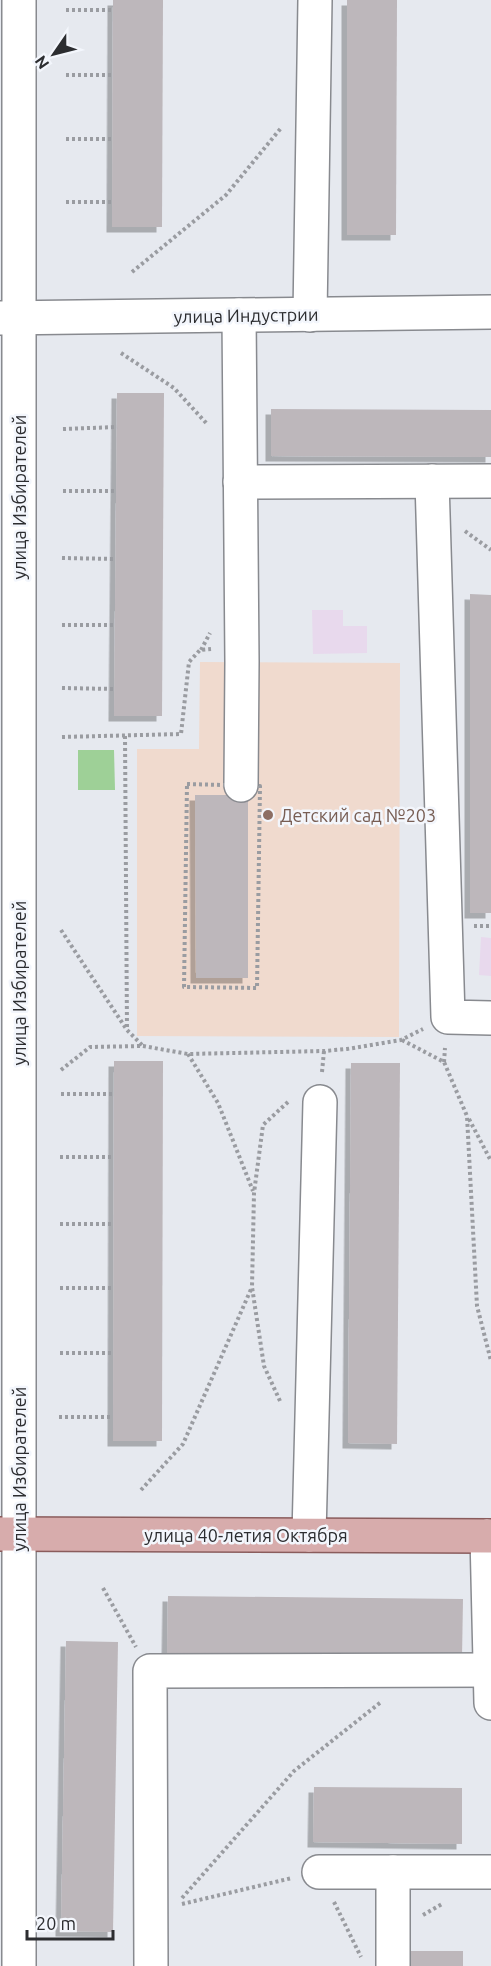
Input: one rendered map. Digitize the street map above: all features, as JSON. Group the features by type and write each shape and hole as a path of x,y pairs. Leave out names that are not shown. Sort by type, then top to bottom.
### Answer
{"main road":[{"name":"улица 40-летия Октября","path":"9,1534 489,1536"}],"street":[{"name":"улица Избирателей","path":"19,0 9,318 9,1534 19,1966"},
{"path":"310,315 315,0"},
{"name":"улица Индустрии","path":"9,318 491,312"},
{"path":"239,315 241,785"},
{"path":"240,471 432,481 491,481"},
{"path":"432,481 448,1017 491,1018"},
{"path":"309,1535 310,1091"},
{"path":"489,1536 491,1702"},
{"path":"151,1966 150,1671 491,1670"},
{"path":"319,1872 491,1872"},
{"path":"378,1964 393,1872"}],"path":[{"path":"66,10 113,10"},
{"path":"66,75 113,75"},
{"path":"132,272 226,195 285,123"},
{"path":"66,139 112,139"},
{"path":"66,202 112,202"},
{"path":"121,353 174,388 240,471"},
{"path":"63,429 117,427"},
{"path":"63,491 116,491"},
{"path":"62,558 115,559"},
{"path":"62,625 115,625"},
{"path":"62,737 181,734 189,662 200,650 242,645"},
{"path":"62,688 114,689"},
{"path":"125,736 127,1030"},
{"path":"187,784 241,785 260,786 257,988 184,987 187,784"},
{"path":"61,930 127,1030 143,1046"},
{"path":"61,1070 90,1047 143,1046 188,1053 347,1050 401,1040 448,1017"},
{"path":"401,1040 444,1062 467,1116 491,1161"},
{"path":"188,1053 218,1103 254,1192"},
{"path":"283,1406 264,1366 252,1287 254,1192 263,1125 310,1091 322,1070"},
{"path":"60,1094 114,1094"},
{"path":"467,1116 477,1306 491,1361"},
{"path":"60,1157 113,1157"},
{"path":"60,1224 113,1224"},
{"path":"141,1490 183,1444 252,1287"},
{"path":"60,1288 113,1288"},
{"path":"60,1353 113,1353"},
{"path":"59,1417 113,1417"},
{"path":"103,1588 150,1671"},
{"path":"378,1964 319,1872 176,1906 294,1771 385,1699"}],"shaded area":[{"path":"312,610 343,610 343,626 367,626 367,653 313,654"},
{"name":"Детский сад №203","path":"200,662 400,663 399,1037 137,1036 137,749 199,749"},
{"path":"481,937 491,938 491,976 479,975"}],"green space":[{"path":"78,750 114,750 115,790 78,790"}],"building":[{"path":"113,0 163,0 162,227 112,227"},
{"path":"347,0 397,0 396,235 347,235"},
{"path":"117,393 164,393 162,716 114,716"},
{"path":"271,409 491,410 491,457 271,456"},
{"path":"470,594 491,595 491,913 470,913"},
{"path":"195,795 248,795 248,978 196,978"},
{"path":"114,1061 163,1061 162,1441 113,1441"},
{"path":"351,1063 400,1063 397,1444 348,1443"},
{"path":"168,1596 463,1599 462,1658 167,1655"},
{"path":"66,1641 118,1642 113,1932 61,1931"},
{"path":"314,1787 462,1788 462,1844 313,1842"},
{"path":"410,1951 463,1951 463,1966 410,1966"}],"place":[{"name":"Детский сад №203","path":"268,815"}]}
